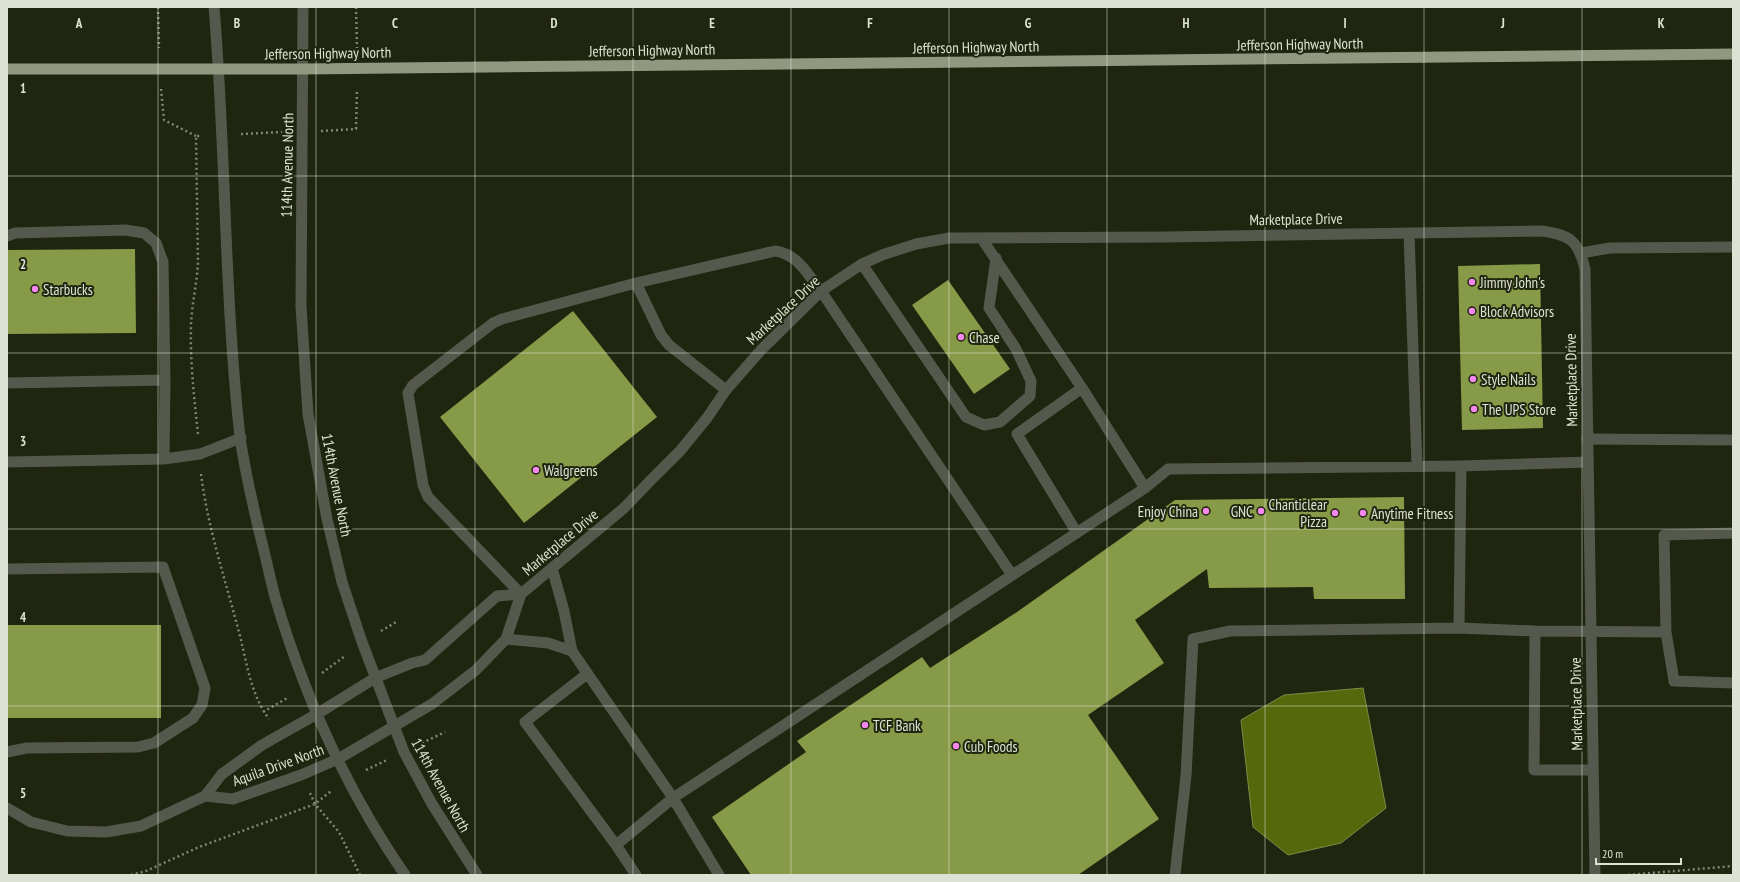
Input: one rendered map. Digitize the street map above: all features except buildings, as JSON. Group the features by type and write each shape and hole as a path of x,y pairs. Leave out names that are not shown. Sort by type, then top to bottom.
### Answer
{"highway":[{"name":"Jefferson Highway North","path":"7,68 304,69 1733,54"}],"street":[{"path":"214,7 219,69 231,337 240,438 250,494 275,596 317,714 347,778 374,826 405,875"},
{"name":"114th Avenue North","path":"303,7 304,69 301,306 308,414 327,519 342,582 362,642 404,752 432,804 476,875"},
{"path":"7,236 15,233 125,230 144,233 156,243 163,262 165,380 164,459"},
{"name":"Marketplace Drive","path":"338,759 432,704 476,670 506,639 521,594 624,508 680,451 707,418 726,390 788,322 821,291 862,264 882,255 916,244 949,238 982,239 1542,231 1560,234 1570,239 1581,253 1585,269 1592,770 1595,875"},
{"path":"1409,233 1417,466"},
{"path":"982,239 1082,388 1145,488"},
{"path":"1581,253 1610,248 1733,247"},
{"path":"521,594 428,497 423,485 408,393 413,385 493,323 636,283 775,251 783,252 795,258 821,291 1012,576"},
{"path":"862,264 966,417 984,425 1000,422 1030,396 1031,381 1016,349 989,308 996,258"},
{"path":"636,283 661,335 669,345 726,390"},
{"path":"7,383 165,380"},
{"path":"1077,533 1017,434 1082,388"},
{"path":"7,462 164,459 200,454 240,438"},
{"path":"1587,439 1733,440"},
{"path":"616,844 673,798 1145,488 1168,469 1461,466 1588,462"},
{"path":"1459,628 1461,466"},
{"path":"1733,533 1664,535 1666,632 1674,681 1733,682"},
{"path":"7,569 163,566 205,688 202,705 193,718 154,743 138,747 27,748 7,752"},
{"path":"552,568 564,611 572,651 673,798 719,875"},
{"name":"Marketplace Drive","path":"317,714 376,678 412,663 425,660 497,596 521,594"},
{"path":"1175,875 1186,776 1193,639 1230,631 1459,628 1535,631 1590,630 1666,632"},
{"path":"1535,631 1534,770 1592,770"},
{"path":"506,639 548,643 572,651"},
{"path":"587,674 525,722 616,844 636,875"},
{"name":"Aquila Drive North","path":"7,808 31,822 67,831 106,832 141,826 205,796 222,774 262,745 317,714"},
{"name":"Aquila Drive North","path":"205,796 233,799 301,775 338,759"}],"path":[{"path":"263,712 306,686 362,642 398,621"},
{"path":"131,875 146,871 224,837 315,804 347,778 445,732"},
{"path":"315,804 339,832 360,875"},
{"path":"1628,875 1733,866"}],"shaded area":[{"path":"1363,688 1386,808 1341,843 1288,855 1253,827 1241,720 1284,695"}],"place":[{"name":"Jimmy John's","path":"1472,282"},
{"name":"Starbucks","path":"35,289"},
{"name":"Block Advisors","path":"1472,311"},
{"name":"Chase","path":"961,337"},
{"name":"Style Nails","path":"1473,379"},
{"name":"The UPS Store","path":"1474,409"},
{"name":"Walgreens","path":"536,470"},
{"name":"Enjoy China","path":"1206,511"},
{"name":"GNC","path":"1261,511"},
{"name":"Chanticlear Pizza","path":"1335,513"},
{"name":"Anytime Fitness","path":"1363,513"},
{"name":"TCF Bank","path":"865,725"},
{"name":"Cub Foods","path":"956,746"}]}
